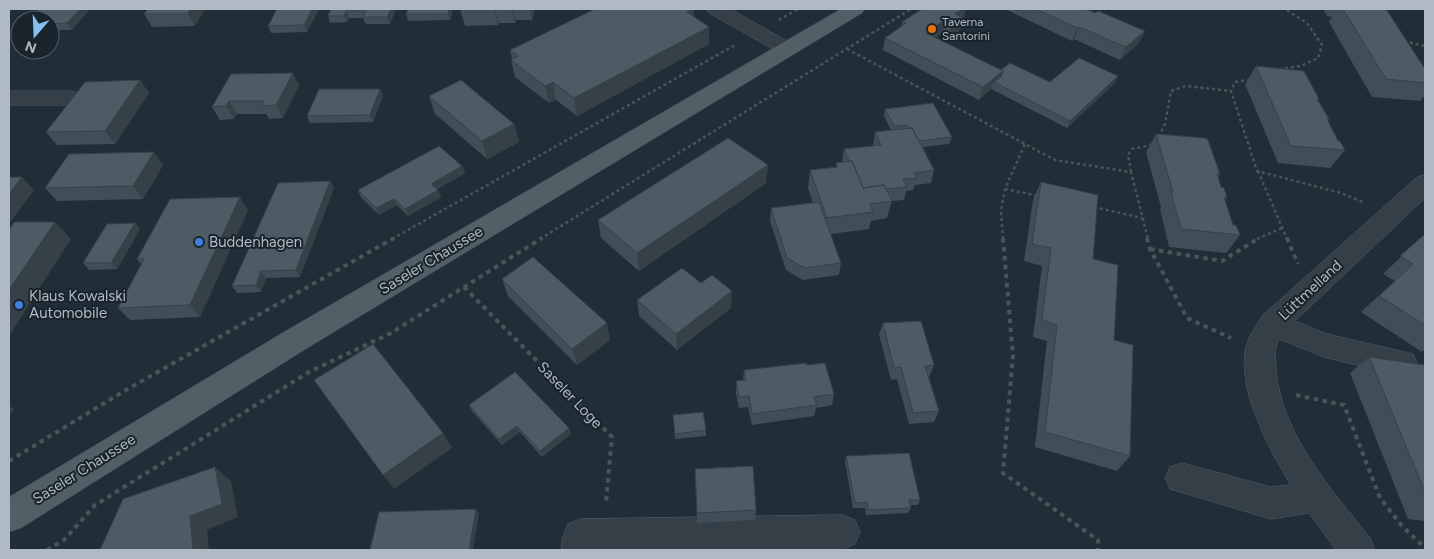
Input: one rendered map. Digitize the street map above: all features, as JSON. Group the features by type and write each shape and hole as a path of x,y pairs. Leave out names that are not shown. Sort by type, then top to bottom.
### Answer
{"main road":[{"name":"Saseler Chaussee","path":"9,516 294,341 855,9"}],"street":[{"path":"731,12 758,32 787,49"},
{"path":"9,98 70,98"},
{"name":"Lüttmelland","path":"1266,337 1314,285 1425,184"},
{"path":"1358,550 1304,480 1272,419 1264,388 1266,337 1324,345 1402,363"},
{"path":"1182,478 1271,503 1316,496"},
{"path":"579,543 842,532"}],"path":[{"path":"9,461 126,390 798,9"},
{"path":"47,550 64,540 95,505 309,372 391,334 464,286 911,9"},
{"path":"1273,71 1301,66 1318,58 1322,45 1314,30 1303,18 1285,9"},
{"path":"1407,48 1403,41 1425,46"},
{"path":"847,49 1055,160 1131,172"},
{"path":"1255,79 1235,82 1230,91 1257,171 1297,263 1314,285"},
{"path":"1230,91 1186,86 1170,91 1165,124 1157,140 1150,146 1132,149 1128,155 1150,249 1187,318 1266,337"},
{"path":"1025,144 1005,189 1001,211 1013,356 1003,473 1098,540 1098,550"},
{"path":"1257,171 1341,193 1393,215"},
{"path":"1005,189 1041,196"},
{"path":"1087,206 1142,218"},
{"path":"1150,249 1222,260 1261,237 1282,228"},
{"name":"Saseler Loge","path":"464,286 612,437 607,501 579,543"},
{"path":"1264,388 1344,405 1380,498 1402,526 1425,548"}],"building":[{"path":"80,9 67,23 60,23 60,10 39,10"},
{"path":"148,9 190,9 188,14 144,14"},
{"path":"277,9 312,9 304,25 268,26"},
{"path":"331,9 391,9 387,17 363,17 366,11 346,11 344,16 328,16"},
{"path":"408,9 449,9 448,14 406,14"},
{"path":"595,9 693,9 687,12 709,27 574,98 553,82 545,86 511,60 518,56 510,50"},
{"path":"922,9 963,9 955,14 963,18 953,24 945,20 926,33 1003,71 983,87 885,38 906,23 902,22"},
{"path":"1036,9 1085,9 1096,13 1098,11 1145,31 1126,47 1079,27 1077,28"},
{"path":"1343,9 1386,9 1425,69 1425,83 1386,79"},
{"path":"1079,58 1118,76 1070,121 994,82 1001,77 1003,71 1001,70 1010,63 1050,82"},
{"path":"1256,66 1304,71 1329,119 1327,119 1338,141 1340,141 1345,150 1291,146"},
{"path":"293,73 276,105 262,106 264,101 229,101 226,106 212,107 231,74"},
{"path":"140,80 105,131 46,132 85,82"},
{"path":"461,80 514,124 482,141 429,96"},
{"path":"319,89 380,89 370,115 307,116"},
{"path":"933,103 952,137 919,141 912,128 908,128 906,125 894,126 885,109"},
{"path":"912,128 934,170 914,173 917,178 903,179 907,187 886,189 884,185 863,188 852,161 849,161 844,149 881,145 875,132"},
{"path":"1156,134 1205,138 1208,140 1220,174 1217,173 1221,187 1224,188 1227,197 1224,197 1233,225 1236,225 1240,235 1181,229 1171,192 1173,192"},
{"path":"728,138 768,165 637,253 598,220"},
{"path":"439,146 462,166 431,184 438,190 405,209 394,199 376,208 358,190"},
{"path":"154,152 133,186 45,188 69,154"},
{"path":"852,161 863,188 884,185 892,201 870,204 873,212 827,218 810,170 838,167 836,163"},
{"path":"9,177 22,177 9,194"},
{"path":"330,181 296,270 261,271 256,285 232,286 278,183"},
{"path":"1041,182 1098,195 1093,259 1118,265 1114,340 1133,345 1130,456 1045,432 1057,325 1042,320 1051,248 1032,244"},
{"name":"Buddenhagen","path":"240,197 190,305 118,308 144,259 137,259 170,199"},
{"path":"819,202 841,263 805,268 787,258 771,208"},
{"path":"14,222 55,222 9,290 9,230"},
{"path":"135,223 111,263 83,263 107,224"},
{"path":"1425,234 1425,325 1379,296 1413,264 1400,256"},
{"path":"533,257 607,323 572,349 502,279"},
{"path":"682,268 701,283 712,275 732,291 676,334 637,300"},
{"path":"921,321 934,365 925,366 939,411 913,413 901,367 894,368 883,323"},
{"path":"373,344 443,433 383,475 314,380"},
{"path":"1369,357 1425,365 1425,492"},
{"path":"806,363 806,365 825,363 834,394 814,397 817,405 752,414 749,396 739,397 736,381 746,380 744,370"},
{"path":"515,372 569,428 540,451 517,426 499,439 469,405"},
{"path":"703,412 706,430 675,434 673,415"},
{"path":"909,453 920,500 909,500 911,508 868,510 867,502 855,503 846,456"},
{"path":"753,466 756,510 697,513 695,469"},
{"path":"215,467 222,504 190,516 193,550 100,550 123,499"},
{"path":"476,509 469,550 370,550 379,512"}],"place":[{"name":"Taverna Santorini","path":"932,29"},
{"name":"Buddenhagen","path":"199,242"},
{"name":"Klaus Kowalski Automobile","path":"19,305"}]}
